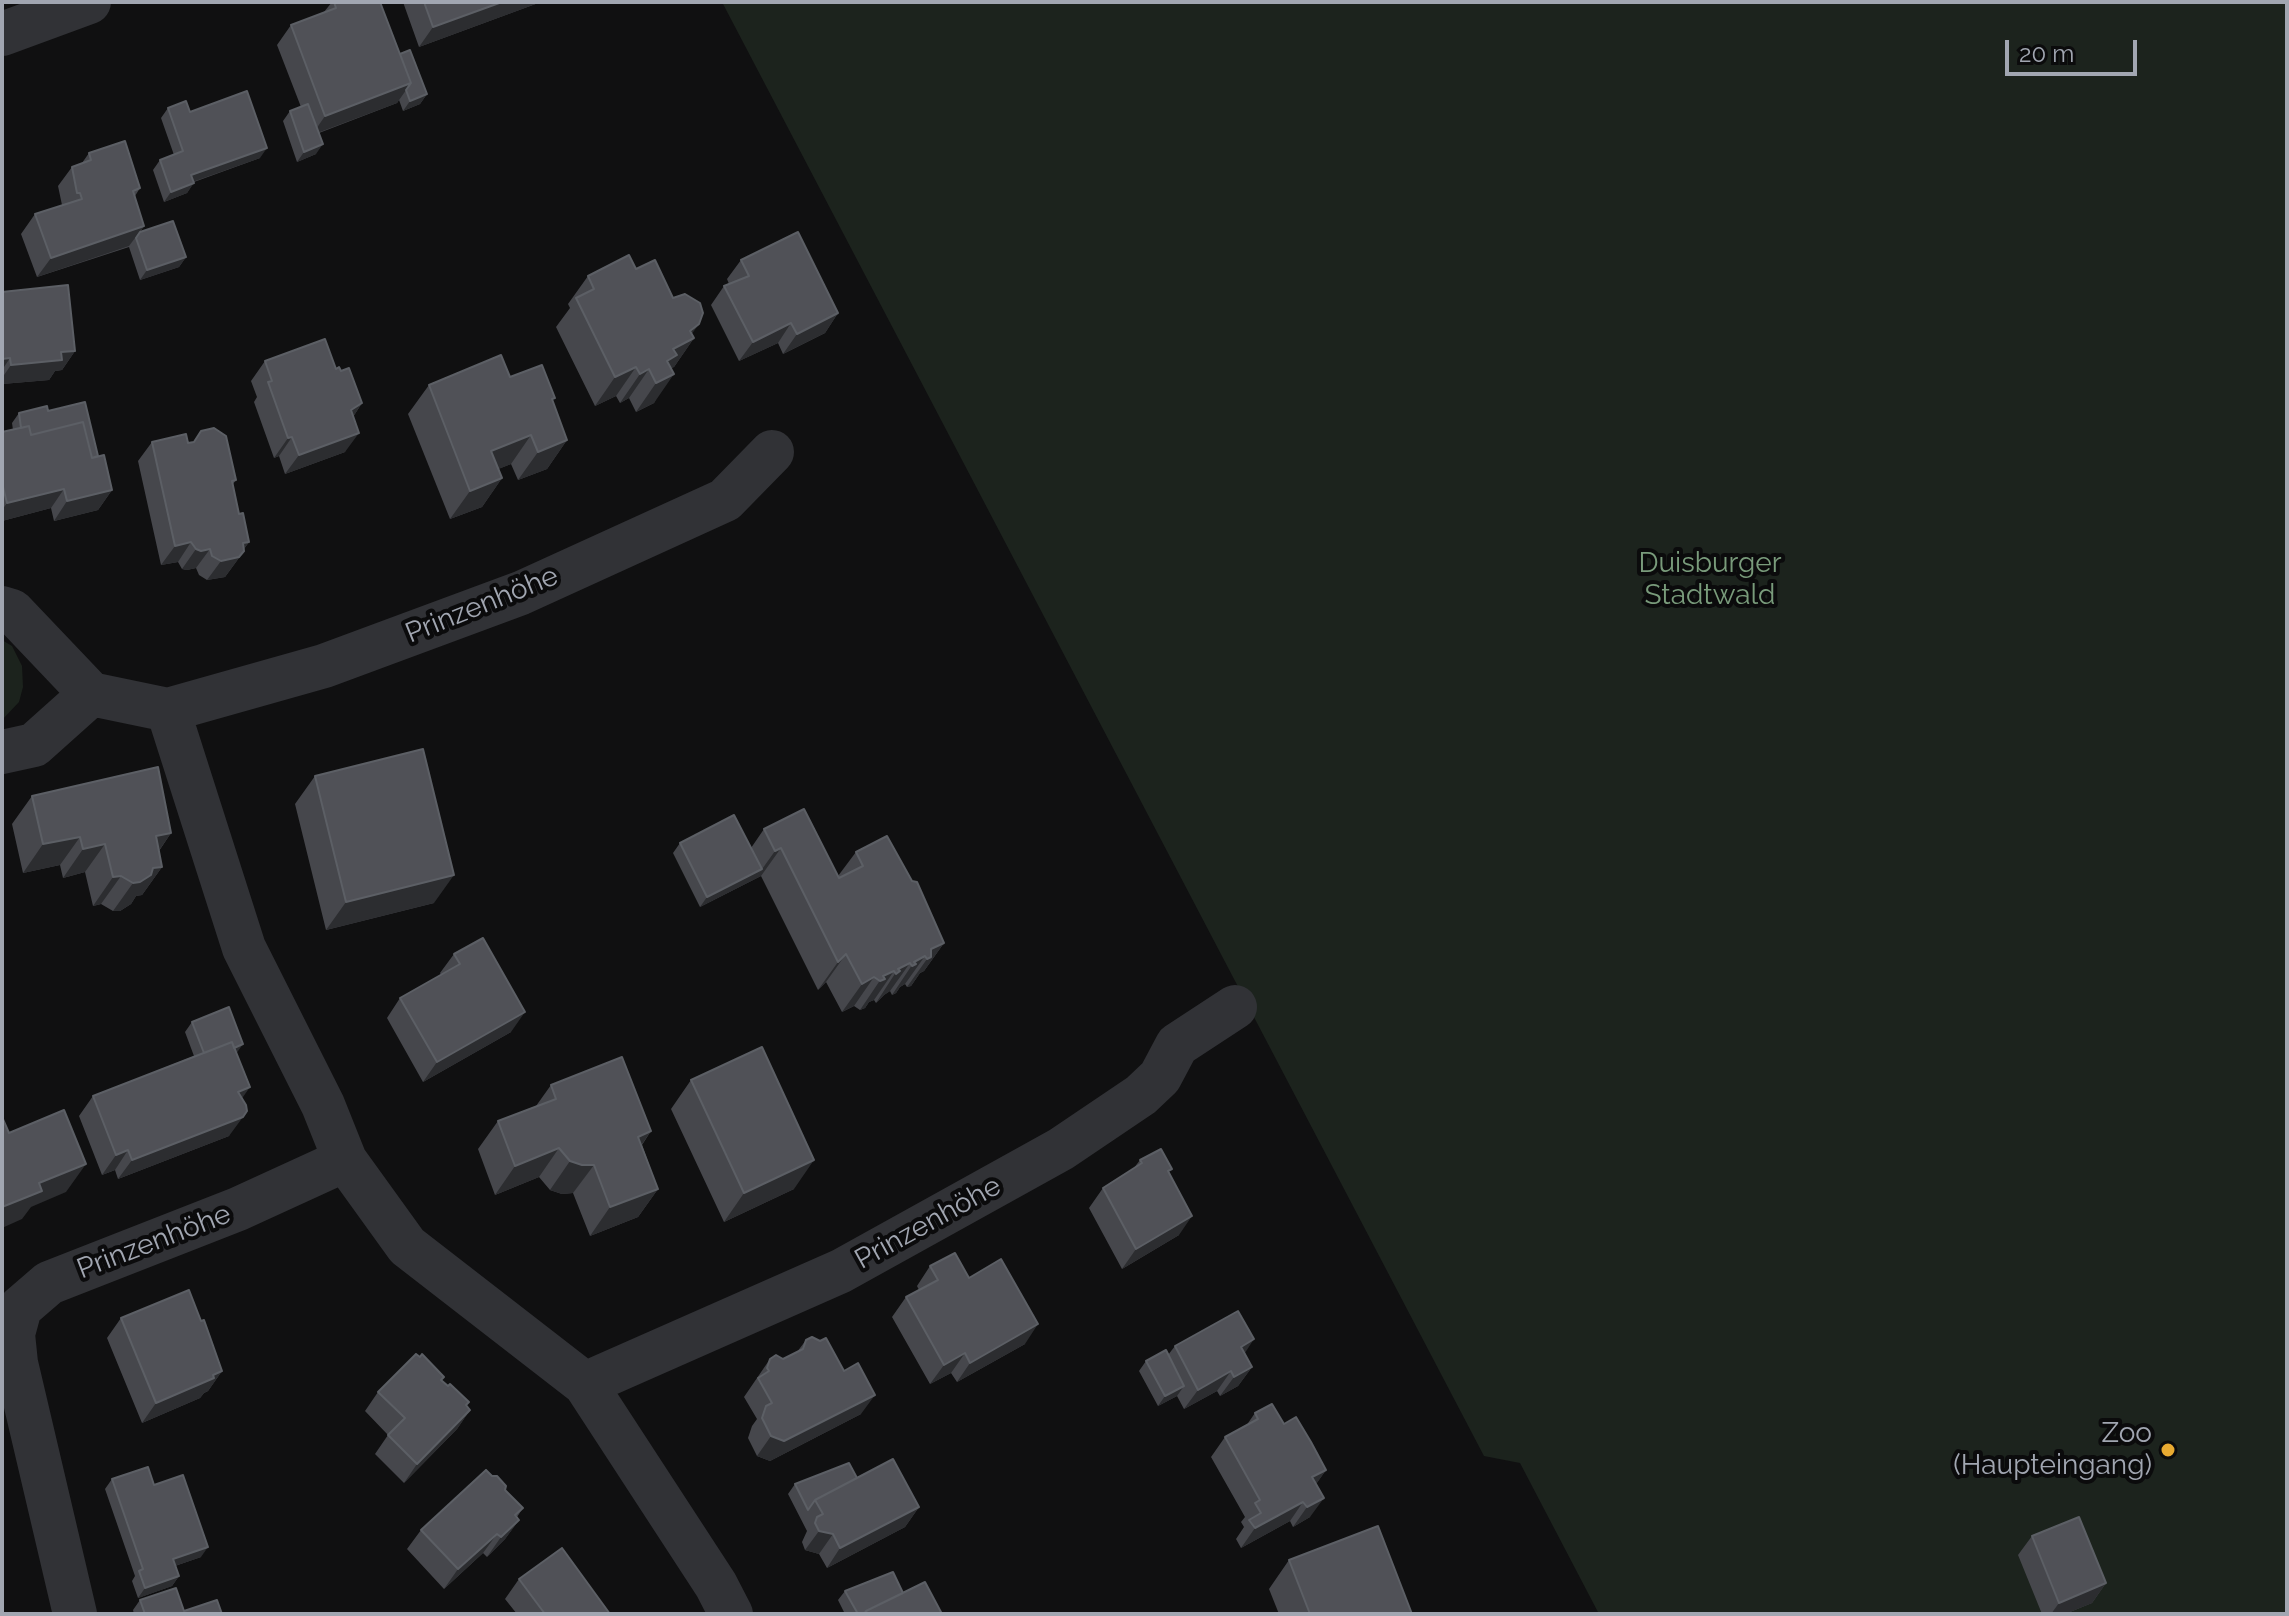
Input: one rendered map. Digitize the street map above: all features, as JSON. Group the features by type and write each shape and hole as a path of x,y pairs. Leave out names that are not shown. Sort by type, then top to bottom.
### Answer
{"street":[{"path":"2,34 89,2"},
{"name":"Prinzenhöhe","path":"91,694 168,710 324,666 521,593 725,500 772,452"},
{"path":"2,608 12,611 91,694 34,745 2,752"},
{"path":"168,710 244,948 323,1105 345,1160 407,1246 585,1384 716,1585 731,1614"},
{"name":"Prinzenhöhe","path":"585,1384 841,1271 1061,1149 1141,1095 1160,1077 1177,1045 1235,1007"},
{"name":"Prinzenhöhe","path":"75,1614 16,1363 13,1334 20,1308 49,1283 238,1209 345,1160"}],"green space":[{"name":"Duisburger Stadtwald","path":"722,2 2287,2 2287,1614 1599,1614 1520,1463 1484,1456"},
{"path":"2,640 12,646 22,666 23,687 19,702 2,720"}],"building":[{"path":"334,2 380,2 411,83 325,116 291,25 336,8"},
{"path":"424,2 502,2 433,27"},
{"path":"410,50 427,94 410,101 406,90 411,83 400,54"},
{"path":"247,91 267,148 191,175 194,183 171,192 160,160 183,151 168,108 186,101 190,112"},
{"path":"308,104 323,144 304,152 290,111"},
{"path":"125,141 140,188 133,191 144,226 51,258 35,214 82,199 77,193 72,167 91,160 89,153"},
{"path":"173,221 186,257 147,270 136,238 140,232"},
{"path":"798,232 838,313 797,334 791,323 753,342 724,286 749,276 741,260"},
{"path":"629,255 636,269 655,260 673,298 685,294 700,303 703,313 699,324 690,331 694,338 673,349 677,355 667,361 674,374 656,383 649,369 640,374 636,367 615,377 576,298 594,289 588,276"},
{"path":"68,285 75,351 61,352 62,360 11,365 10,358 2,359 2,292"},
{"path":"325,339 336,369 349,368 362,403 351,410 359,433 299,455 292,437 288,438 268,382 272,381 265,361"},
{"path":"501,355 510,377 542,365 567,440 538,452 531,435 491,451 502,478 470,491 429,385"},
{"path":"85,402 98,456 92,458 83,422 31,435 29,426 21,428 19,413 47,406 48,411"},
{"path":"83,422 92,458 104,455 112,490 67,501 64,489 7,503 2,483 2,432 29,426 31,435"},
{"path":"214,428 226,436 236,480 232,481 239,514 243,513 249,542 243,543 244,551 239,557 221,561 212,556 210,549 201,551 191,542 175,546 152,442 186,434 188,443 194,442 201,431"},
{"path":"423,749 454,875 346,902 315,776"},
{"path":"158,767 171,833 156,836 162,867 153,868 151,875 133,883 121,876 113,877 105,844 83,849 80,837 43,844 32,796"},
{"path":"804,809 839,878 863,866 856,852 887,836 912,881 917,882 944,943 931,949 931,957 927,959 925,956 912,966 910,963 898,969 900,971 896,974 894,971 883,976 885,979 880,981 874,977 862,984 846,954 838,962 781,848 775,851 764,829"},
{"path":"734,815 762,869 707,897 680,843"},
{"path":"483,938 525,1012 437,1062 400,998 460,964 454,954"},
{"path":"229,1007 243,1044 234,1048 232,1042 204,1053 192,1022"},
{"path":"232,1042 250,1087 238,1092 246,1105 247,1111 243,1117 132,1160 128,1150 116,1155 93,1096"},
{"path":"762,1047 814,1160 744,1193 691,1080"},
{"path":"622,1057 651,1131 638,1137 658,1189 610,1207 594,1165 570,1161 559,1148 515,1166 498,1121 556,1099 551,1085"},
{"path":"64,1110 86,1164 39,1183 42,1191 2,1207 2,1117 9,1133"},
{"path":"1161,1149 1172,1169 1168,1171 1192,1216 1136,1249 1103,1188 1142,1163 1140,1160"},
{"path":"955,1253 969,1278 1001,1259 1038,1324 970,1363 965,1353 944,1365 906,1297 938,1280 930,1266"},
{"path":"189,1290 201,1321 204,1320 222,1371 213,1375 214,1378 156,1403 121,1318"},
{"path":"1238,1311 1254,1339 1241,1347 1252,1367 1234,1377 1231,1371 1198,1390 1175,1346"},
{"path":"812,1337 820,1341 826,1338 844,1371 858,1363 875,1395 784,1441 771,1436 762,1418 766,1406 772,1403 758,1378 769,1371 770,1359 776,1355 783,1359 803,1349 806,1340"},
{"path":"1166,1350 1184,1386 1165,1396 1146,1361"},
{"path":"416,1354 420,1357 422,1354 444,1377 441,1380 448,1386 450,1384 469,1402 466,1405 470,1410 417,1464 388,1435 405,1418 378,1392"},
{"path":"1272,1404 1284,1424 1296,1417 1311,1442 1326,1470 1312,1477 1324,1498 1307,1507 1303,1502 1255,1528 1249,1520 1261,1513 1255,1503 1260,1500 1225,1437 1258,1419 1255,1413"},
{"path":"893,1459 919,1507 840,1548 833,1534 819,1531 815,1523 817,1517 823,1514 815,1500"},
{"path":"849,1463 857,1478 815,1500 808,1510 795,1484"},
{"path":"148,1467 154,1485 183,1475 208,1547 173,1559 179,1576 145,1588 139,1571 143,1569 112,1479"},
{"path":"486,1470 497,1476 506,1486 505,1490 523,1508 515,1515 519,1520 501,1537 497,1534 458,1569 421,1530"},
{"path":"2079,1517 2106,1583 2059,1603 2032,1536"},
{"path":"1378,1526 1412,1614 1310,1614 1289,1560"},
{"path":"562,1548 610,1614 545,1614 519,1579"},
{"path":"893,1572 903,1593 864,1614 858,1614 845,1591"},
{"path":"925,1582 942,1614 867,1614 866,1611"},
{"path":"176,1588 184,1611 217,1600 222,1614 145,1614 140,1600"}],"place":[{"name":"Zoo (Haupteingang)","path":"2168,1450"}]}
